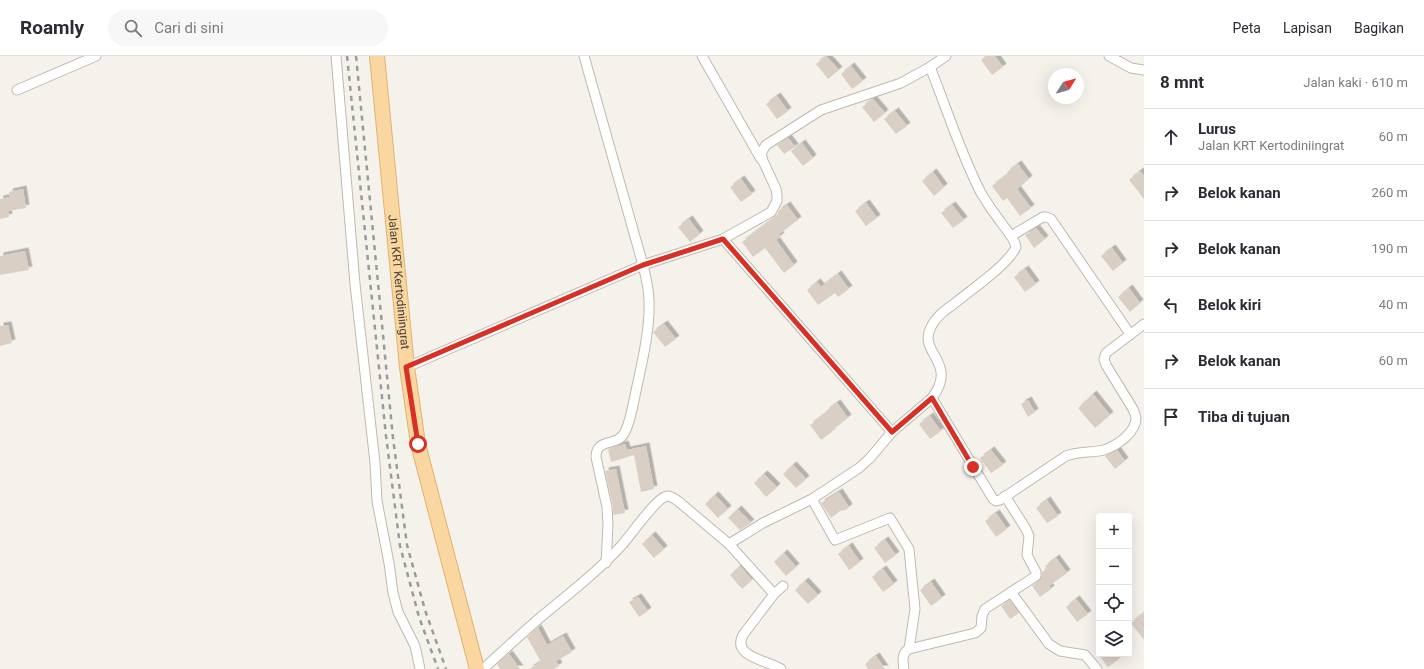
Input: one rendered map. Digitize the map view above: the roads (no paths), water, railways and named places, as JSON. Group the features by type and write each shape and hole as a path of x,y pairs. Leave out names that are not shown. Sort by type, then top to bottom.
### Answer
{"main road":[{"name":"Jalan KRT Kertodiniingrat","path":"377,56 406,367 418,444 477,669"}],"street":[{"path":"17,90 96,56"},
{"path":"336,56 355,284 375,463 377,501 393,593 398,612 415,646 420,669"},
{"path":"584,56 643,265 648,290 649,309 641,366 626,430 621,437 612,442 599,446 596,450 596,457 607,507 608,525 606,563"},
{"path":"406,367 643,265 723,239 771,212 777,201 776,189 762,161 702,56"},
{"path":"762,161 761,153 766,145 821,110 901,83 930,67 946,56"},
{"path":"1109,56 1131,68 1144,70"},
{"path":"729,544 763,524 812,499 859,468 870,458 892,432 932,398 937,391 942,373 928,340 930,327 940,314 971,291 1008,259 1016,247 1011,236 981,193 959,147 948,111 930,67"},
{"path":"1011,236 1043,217 1051,219 1130,334"},
{"path":"723,239 892,432"},
{"path":"932,398 993,499 996,501 1006,496 1066,456 1104,449 1115,444 1133,428 1136,416 1104,359 1106,353 1144,324"},
{"path":"483,669 540,618 606,563 654,506 666,496 672,497 678,501 729,544 774,594"},
{"path":"904,669 904,655 906,650 975,633 981,628 982,616 985,609 1037,574 1027,555 1029,536 1006,496"},
{"path":"812,499 835,540 890,518 909,549 915,609 909,649"},
{"path":"781,669 777,666 766,664 745,652 740,646 740,640 774,594 784,586"},
{"path":"1011,592 1049,644 1060,651 1085,655 1097,669"}],"railway":[{"path":"347,56 386,436 400,546 419,617 438,669"},
{"path":"356,56 393,438 407,545 425,610 446,669"}]}
